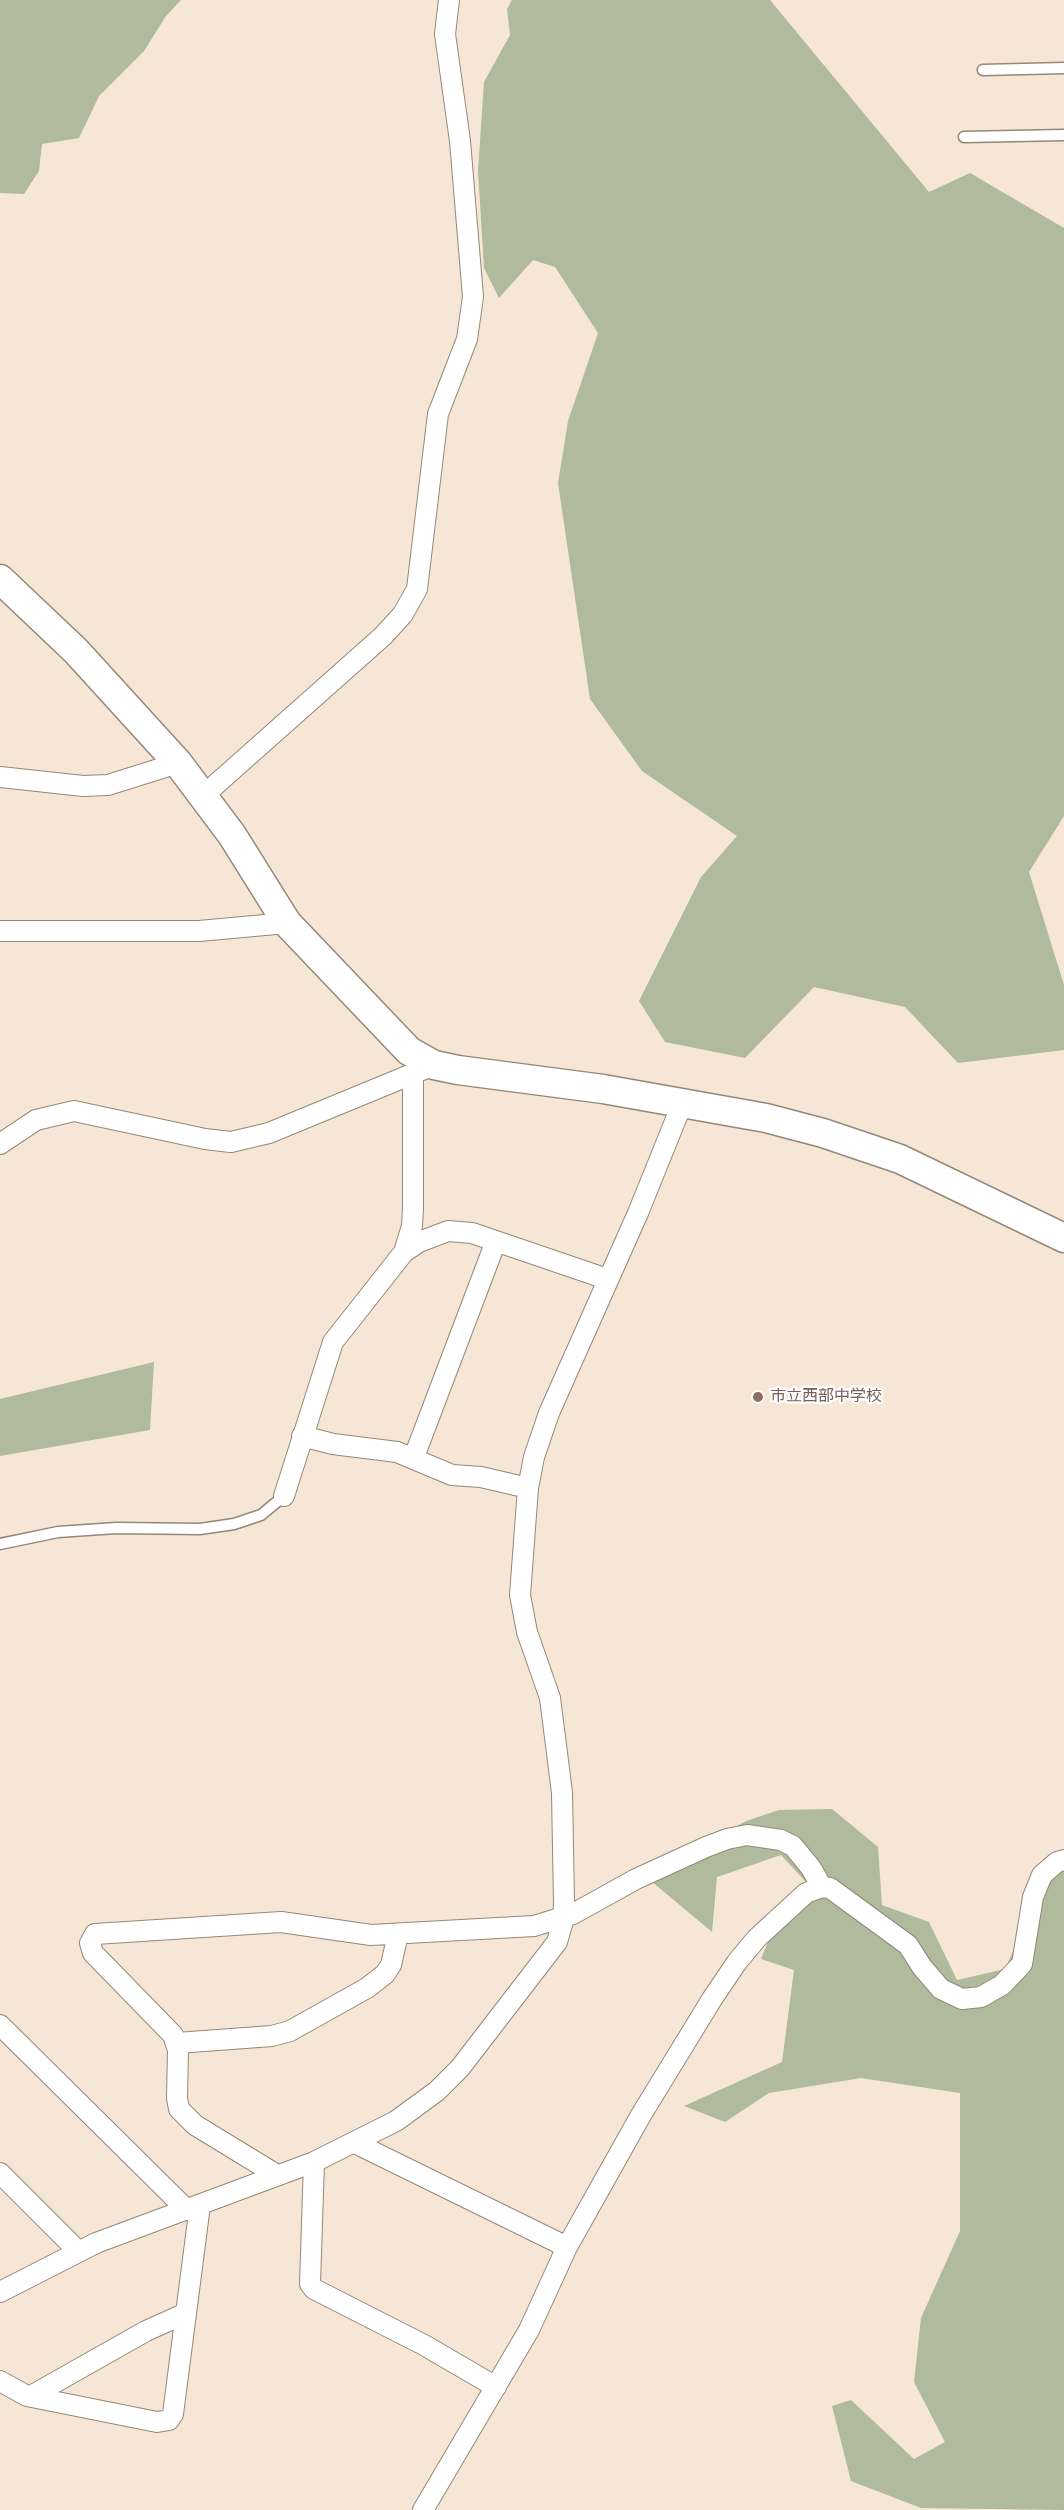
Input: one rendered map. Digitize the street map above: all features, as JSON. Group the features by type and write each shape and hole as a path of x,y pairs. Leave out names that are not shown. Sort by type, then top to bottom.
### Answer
{"street":[{"path":"204,795 383,636 403,614 417,589 438,414 467,339 473,297 460,141 444,34 449,0"},
{"path":"0,579 76,651 178,763 204,795 287,923 409,1052 423,1070 413,1208 404,1252"},
{"path":"0,777 82,786 108,785 178,763"},
{"path":"0,931 199,931 287,923"},
{"path":"0,1144 36,1120 74,1111 205,1139 231,1142 269,1133 423,1070 603,1089 766,1118 874,1149 927,1171 1064,1238"},
{"path":"0,2292 78,2251 314,2162 355,2144 405,2115 437,2091 460,2068 557,1942 564,1918 562,1793 550,1698 527,1632 520,1595 528,1488 534,1457 549,1413 607,1279 639,1213 682,1104"},
{"path":"284,1496 333,1342 404,1252 432,1235 448,1231 472,1233 607,1279"},
{"path":"414,1457 496,1241"},
{"path":"302,1436 333,1444 373,1447 414,1457 452,1475 481,1477 528,1488"},
{"path":"277,2175 195,2125 179,2109 177,2043 167,2025 93,1953 90,1943 95,1934 293,1922 356,1934 398,1934 534,1926 564,1918 636,1878 727,1839 747,1835 781,1840 793,1846 811,1868 822,1887"},
{"path":"423,2510 540,2308 567,2247 641,2115 737,1962 791,1906 806,1893 822,1887 840,1893 908,1945 922,1967 942,1989 962,1999 981,1997 1002,1985 1022,1964 1033,1897 1042,1875 1057,1862 1064,1860"},
{"path":"177,2043 272,2036 290,2031 367,1988 385,1974 391,1965 398,1934"},
{"path":"0,2025 193,2207"},
{"path":"355,2144 567,2247"},
{"path":"314,2162 309,2284 496,2387"},
{"path":"0,2174 78,2251"},
{"path":"0,2381 11,2390 31,2396 157,2422 169,2421 173,2414 186,2313 193,2207"},
{"path":"31,2396 146,2331 186,2313"}],"lane":[{"path":"983,70 1064,68"},
{"path":"964,137 1064,135"},
{"path":"0,1544 58,1532 116,1528 201,1529 234,1524 261,1515 284,1496"}],"green space":[{"path":"0,0 181,0 166,16 144,51 99,96 79,138 42,144 39,171 24,194 0,193"},
{"path":"512,0 770,0 929,192 970,173 1064,228 1064,816 1029,872 1064,985 1064,1050 958,1063 905,1007 814,987 745,1058 665,1042 639,1001 701,877 737,836 642,771 590,699 558,483 568,421 598,333 555,267 533,260 499,298 484,268 478,171 484,82 510,35 507,9"},
{"path":"154,1362 150,1430 0,1456 0,1399"},
{"path":"832,1809 878,1847 882,1905 929,1922 957,1980 1005,1969 1040,1891 1064,1865 1064,2510 921,2508 851,2481 832,2406 851,2400 914,2459 945,2442 914,2382 921,2318 960,2231 960,2093 861,2078 769,2093 725,2122 684,2106 782,2062 794,1970 761,1959 775,1925 816,1893 781,1855 717,1877 712,1932 645,1876 746,1821 779,1810"}],"place":[{"name":"市立西部中学校","path":"758,1397"}]}
